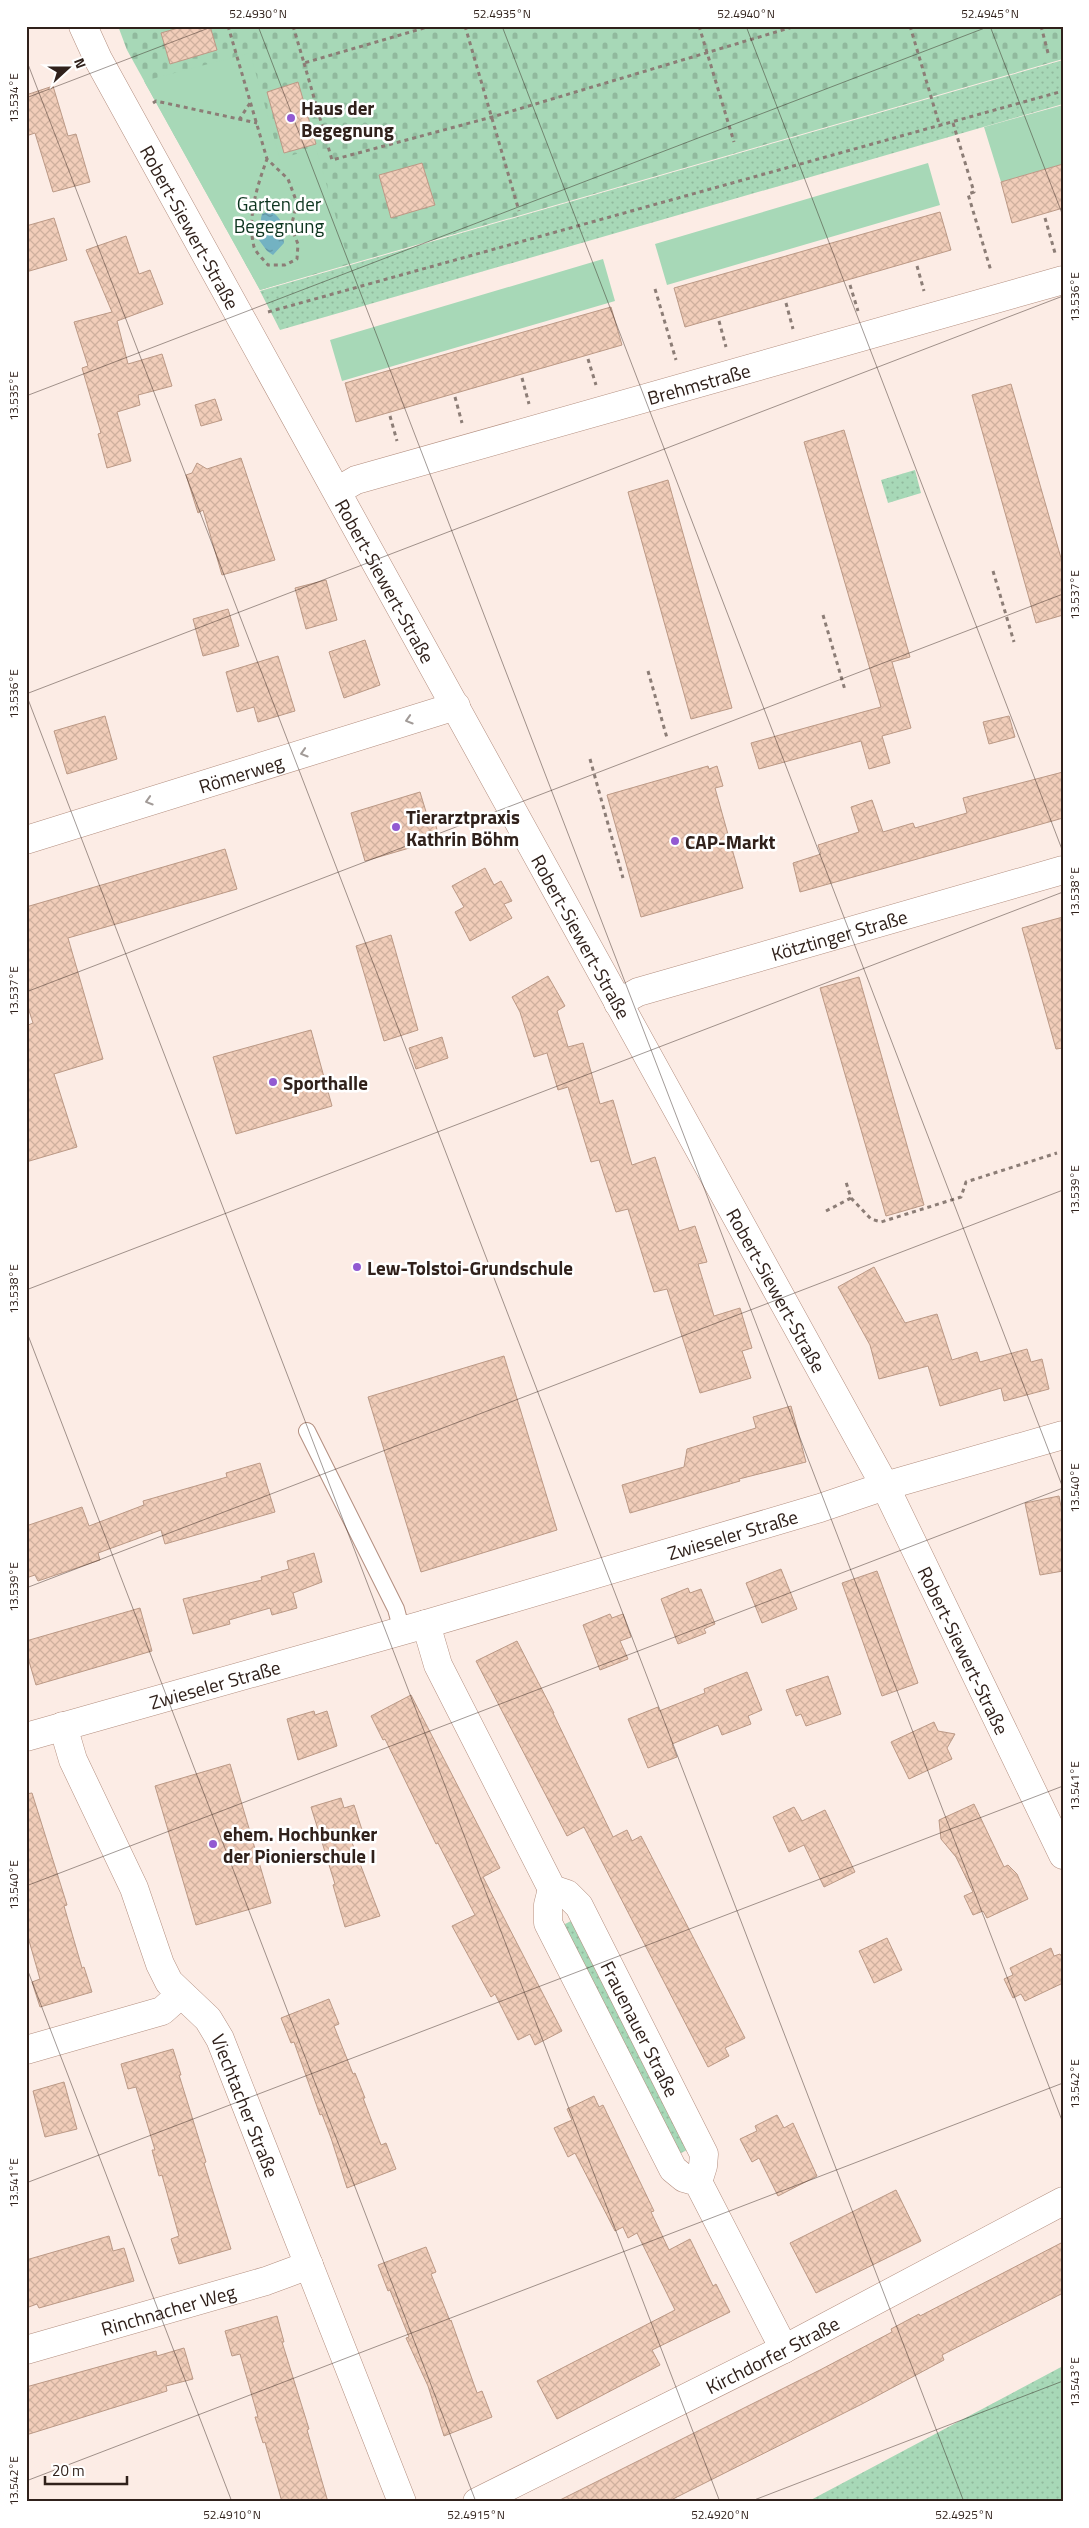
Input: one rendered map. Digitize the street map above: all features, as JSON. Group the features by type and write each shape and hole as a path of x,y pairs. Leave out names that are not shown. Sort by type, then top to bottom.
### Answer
{"street":[{"name":"Robert-Siewert-Straße","path":"83,26 98,59 618,1003 716,1176 885,1486 1063,1855"},
{"name":"Brehmstraße","path":"337,492 356,480 1060,271"},
{"name":"Römerweg","path":"26,840 456,706"},
{"name":"Kötztinger Straße","path":"618,1003 638,992 1063,870"},
{"name":"Zwieseler Straße","path":"26,1737 414,1628 783,1520 885,1486 1063,1435"},
{"name":"Frauenauer Straße","path":"414,1628 438,1666 552,1889 567,1894 579,1906 704,2154 703,2166 698,2182 784,2349"},
{"name":"Viechtacher Straße","path":"63,1726 73,1760 134,1888 160,1964 169,1982 180,1995 208,2019 220,2039 402,2502"},
{"path":"26,2050 162,2011 180,1995"},
{"name":"Kirchdorfer Straße","path":"477,2502 784,2349 1063,2201"},
{"name":"Rinchnacher Weg","path":"26,2350 266,2281 309,2265"}],"lane":[{"path":"307,1431 396,1610 414,1628"}],"path":[{"path":"228,26 267,159 288,179 297,202 290,227 298,244 297,259 285,265 268,265 254,248 252,211 259,179 267,159"},
{"path":"293,26 332,160 492,117 796,26"},
{"path":"304,63 431,26"},
{"path":"465,26 519,211"},
{"path":"699,26 734,142"},
{"path":"910,26 940,127"},
{"path":"1041,26 1048,53"},
{"path":"241,319 940,127 1063,91"},
{"path":"129,115 156,101 257,123"},
{"path":"239,120 251,103"},
{"path":"953,123 974,192 968,194 991,273"},
{"path":"1045,218 1060,271"},
{"path":"917,266 927,300"},
{"path":"850,285 861,320"},
{"path":"655,289 677,363"},
{"path":"786,303 796,339"},
{"path":"719,321 727,349"},
{"path":"588,359 596,387"},
{"path":"522,378 530,406"},
{"path":"455,397 463,425"},
{"path":"390,416 398,444"},
{"path":"993,570 1014,642"},
{"path":"824,615 845,690"},
{"path":"648,671 667,738"},
{"path":"590,759 623,878"},
{"path":"846,1182 851,1198 871,1219 881,1222 961,1197 966,1182 1057,1153"},
{"path":"826,1211 851,1198"}],"green space":[{"path":"118,26 1063,26 1063,59 260,290 127,50"},
{"name":"Garten der Begegnung","path":"250,53 280,159 316,148 349,263 260,290 144,81"},
{"path":"1063,60 1063,104 280,330 260,291"},
{"path":"1063,105 1063,164 1001,182 984,127"},
{"path":"928,163 940,205 667,285 655,244"},
{"path":"603,259 615,301 342,381 330,340"},
{"path":"915,470 921,493 888,503 881,480"},
{"path":"575,1919 691,2148 677,2155 561,1926"},
{"path":"1063,2366 1063,2502 807,2502"}],"water":[{"path":"270,211 281,221 284,233 284,243 273,255 267,251 259,240 262,214"}],"building":[{"path":"185,26 210,26 217,50 170,64 161,33"},
{"name":"Haus der Begegnung","path":"298,82 316,144 284,153 267,92"},
{"path":"53,86 68,136 76,134 90,182 53,192 35,133 26,136 26,95"},
{"path":"422,163 435,205 391,218 379,175"},
{"path":"1063,164 1063,208 1012,223 1001,182"},
{"path":"940,212 951,250 685,327 674,288"},
{"path":"54,218 67,260 26,272 26,226"},
{"path":"126,236 139,274 150,270 163,304 117,321 128,364 162,354 172,386 138,395 140,405 117,412 131,461 107,468 98,434 101,433 82,368 88,366 74,322 112,312 86,250"},
{"path":"611,307 622,345 356,422 345,383"},
{"path":"1011,384 1063,565 1063,615 1036,623 972,395"},
{"path":"215,399 222,420 201,426 195,405"},
{"path":"844,430 910,657 892,662 911,728 882,736 890,763 869,769 861,741 759,769 751,743 881,707 804,442"},
{"path":"241,458 275,560 222,575 203,510 198,513 186,475 192,473 197,463 207,469"},
{"path":"668,480 732,708 691,719 628,492"},
{"path":"326,580 337,620 306,629 295,588"},
{"path":"228,609 239,646 203,656 193,619"},
{"path":"365,640 380,685 344,698 329,652"},
{"path":"278,656 295,711 258,722 254,707 237,712 226,672"},
{"path":"105,716 117,759 67,774 54,731"},
{"path":"1009,716 1015,737 989,744 983,722"},
{"name":"CAP-Markt","path":"708,766 709,769 717,766 723,786 715,788 743,888 641,917 607,795"},
{"path":"1063,772 1063,818 800,892 793,863 821,854 818,845 859,832 851,807 872,800 883,832 913,823 915,828 967,813 963,798"},
{"name":"Tierarztpraxis Kathrin Böhm","path":"420,792 427,815 432,814 440,839 365,861 351,813"},
{"path":"225,849 237,889 68,938 103,1059 54,1074 77,1147 26,1162 26,1026 33,1023 26,1001 26,907"},
{"path":"485,868 494,885 501,881 512,901 504,904 512,918 470,941 455,912 464,907 452,886"},
{"path":"1063,917 1063,1048 1056,1049 1022,928"},
{"path":"391,935 418,1030 384,1041 356,946"},
{"path":"548,976 565,1006 557,1011 568,1047 583,1043 600,1104 613,1100 632,1165 655,1157 679,1231 695,1226 707,1262 698,1264 714,1316 740,1308 752,1348 742,1351 751,1378 700,1393 667,1289 654,1292 628,1209 616,1212 599,1160 591,1162 568,1087 558,1090 547,1053 534,1057 520,1012 512,997"},
{"path":"859,977 924,1205 886,1216 820,988"},
{"name":"Sporthalle","path":"311,1030 332,1106 236,1134 213,1057"},
{"path":"442,1037 448,1058 416,1069 409,1048"},
{"path":"874,1267 905,1323 937,1314 952,1360 977,1352 980,1362 1027,1349 1031,1362 1042,1359 1049,1389 1004,1401 1001,1388 940,1406 928,1366 879,1379 870,1345 838,1287"},
{"path":"504,1356 557,1530 421,1572 368,1397"},
{"path":"791,1406 806,1462 739,1479 740,1481 630,1513 622,1485 684,1467 687,1449 756,1428 753,1417"},
{"path":"260,1463 275,1512 165,1544 161,1530 98,1553 100,1560 38,1581 35,1575 26,1578 26,1526 82,1507 89,1526 144,1505 143,1501 227,1477 226,1473"},
{"path":"1059,1496 1063,1517 1063,1571 1040,1575 1025,1503"},
{"path":"314,1553 322,1582 293,1593 297,1608 272,1615 270,1608 229,1620 230,1624 193,1634 183,1599 262,1580 261,1577 289,1569 287,1561"},
{"path":"781,1569 797,1609 762,1623 746,1583"},
{"path":"877,1571 918,1683 882,1696 842,1583"},
{"path":"688,1588 690,1593 701,1589 715,1624 704,1629 706,1633 678,1644 661,1599"},
{"path":"140,1608 152,1651 36,1685 26,1651 26,1641"},
{"path":"610,1614 612,1618 623,1614 631,1637 620,1641 628,1659 600,1670 583,1625"},
{"path":"517,1641 554,1713 613,1837 627,1830 632,1841 641,1836 745,2038 725,2048 729,2056 708,2067 584,1827 567,1836 476,1661"},
{"path":"747,1672 762,1710 748,1716 751,1724 722,1735 718,1725 672,1744 677,1757 648,1768 628,1719 658,1707 659,1711 705,1693 704,1689"},
{"path":"828,1676 841,1714 806,1726 801,1714 796,1716 786,1690"},
{"path":"411,1695 500,1868 483,1877 562,2031 535,2045 530,2034 518,2040 495,1994 491,1997 452,1926 475,1915 438,1843 436,1844 385,1739 383,1740 371,1716"},
{"path":"314,1711 315,1715 327,1711 337,1746 298,1760 287,1719"},
{"path":"934,1722 938,1731 955,1734 947,1748 952,1759 909,1779 891,1742"},
{"name":"ehem. Hochbunker der Pionierschule I","path":"230,1764 271,1903 196,1925 155,1786"},
{"path":"32,1793 67,1905 64,1906 82,1968 84,1967 92,1992 40,2007 32,1982 40,1979 26,1930 26,1794"},
{"path":"341,1798 344,1808 354,1805 364,1836 351,1840 380,1916 345,1927 333,1885 335,1884 311,1807"},
{"path":"974,1804 1004,1867 1008,1865 1017,1874 1028,1899 987,1918 983,1911 973,1915 964,1896 973,1892 956,1857 941,1839 939,1820"},
{"path":"794,1807 802,1821 825,1810 855,1872 824,1887 804,1845 789,1852 773,1817"},
{"path":"887,1938 902,1970 874,1983 859,1951"},
{"path":"1051,1948 1054,1956 1060,1954 1063,1959 1063,1983 1025,2001 1021,1994 1013,1998 1004,1979 1013,1975 1010,1968"},
{"path":"329,1999 339,2024 334,2026 353,2074 355,2073 365,2098 363,2098 381,2145 386,2143 396,2169 347,2188 322,2114 320,2115 294,2042 291,2043 281,2018"},
{"path":"173,2049 181,2075 179,2075 206,2162 204,2163 231,2249 179,2264 171,2239 179,2236 162,2175 159,2176 152,2150 155,2150 136,2087 128,2089 121,2064"},
{"path":"64,2082 77,2129 45,2137 33,2091"},
{"path":"594,2096 599,2107 603,2105 654,2211 651,2212 669,2250 690,2239 713,2286 716,2284 730,2312 652,2350 660,2365 557,2419 537,2381 675,2310 637,2233 628,2238 623,2227 615,2231 575,2153 568,2157 554,2128 572,2120 567,2109"},
{"path":"777,2115 784,2128 793,2123 817,2176 778,2196 759,2158 752,2162 740,2139 757,2131 755,2126"},
{"path":"896,2190 921,2241 816,2293 790,2243"},
{"path":"109,2236 113,2251 124,2248 134,2281 39,2308 37,2304 26,2308 26,2260"},
{"path":"1063,2242 1063,2293 942,2355 944,2360 862,2404 667,2502 556,2502 820,2370 892,2332 891,2329 919,2314 920,2316"},
{"path":"426,2247 436,2272 431,2274 451,2320 477,2393 482,2391 492,2417 444,2436 428,2386 406,2338 409,2337 378,2265"},
{"path":"277,2316 284,2342 282,2342 309,2429 307,2430 328,2502 282,2502 265,2442 263,2443 255,2417 258,2417 240,2354 232,2356 225,2331"},
{"path":"184,2348 193,2379 166,2386 167,2391 26,2435 26,2387 156,2351 157,2356"}],"place":[{"name":"Haus der Begegnung","path":"291,118"},
{"name":"Tierarztpraxis Kathrin Böhm","path":"396,827"},
{"name":"CAP-Markt","path":"675,841"},
{"name":"Sporthalle","path":"273,1082"},
{"name":"Lew-Tolstoi-Grundschule","path":"357,1267"},
{"name":"ehem. Hochbunker der Pionierschule I","path":"213,1844"}]}
